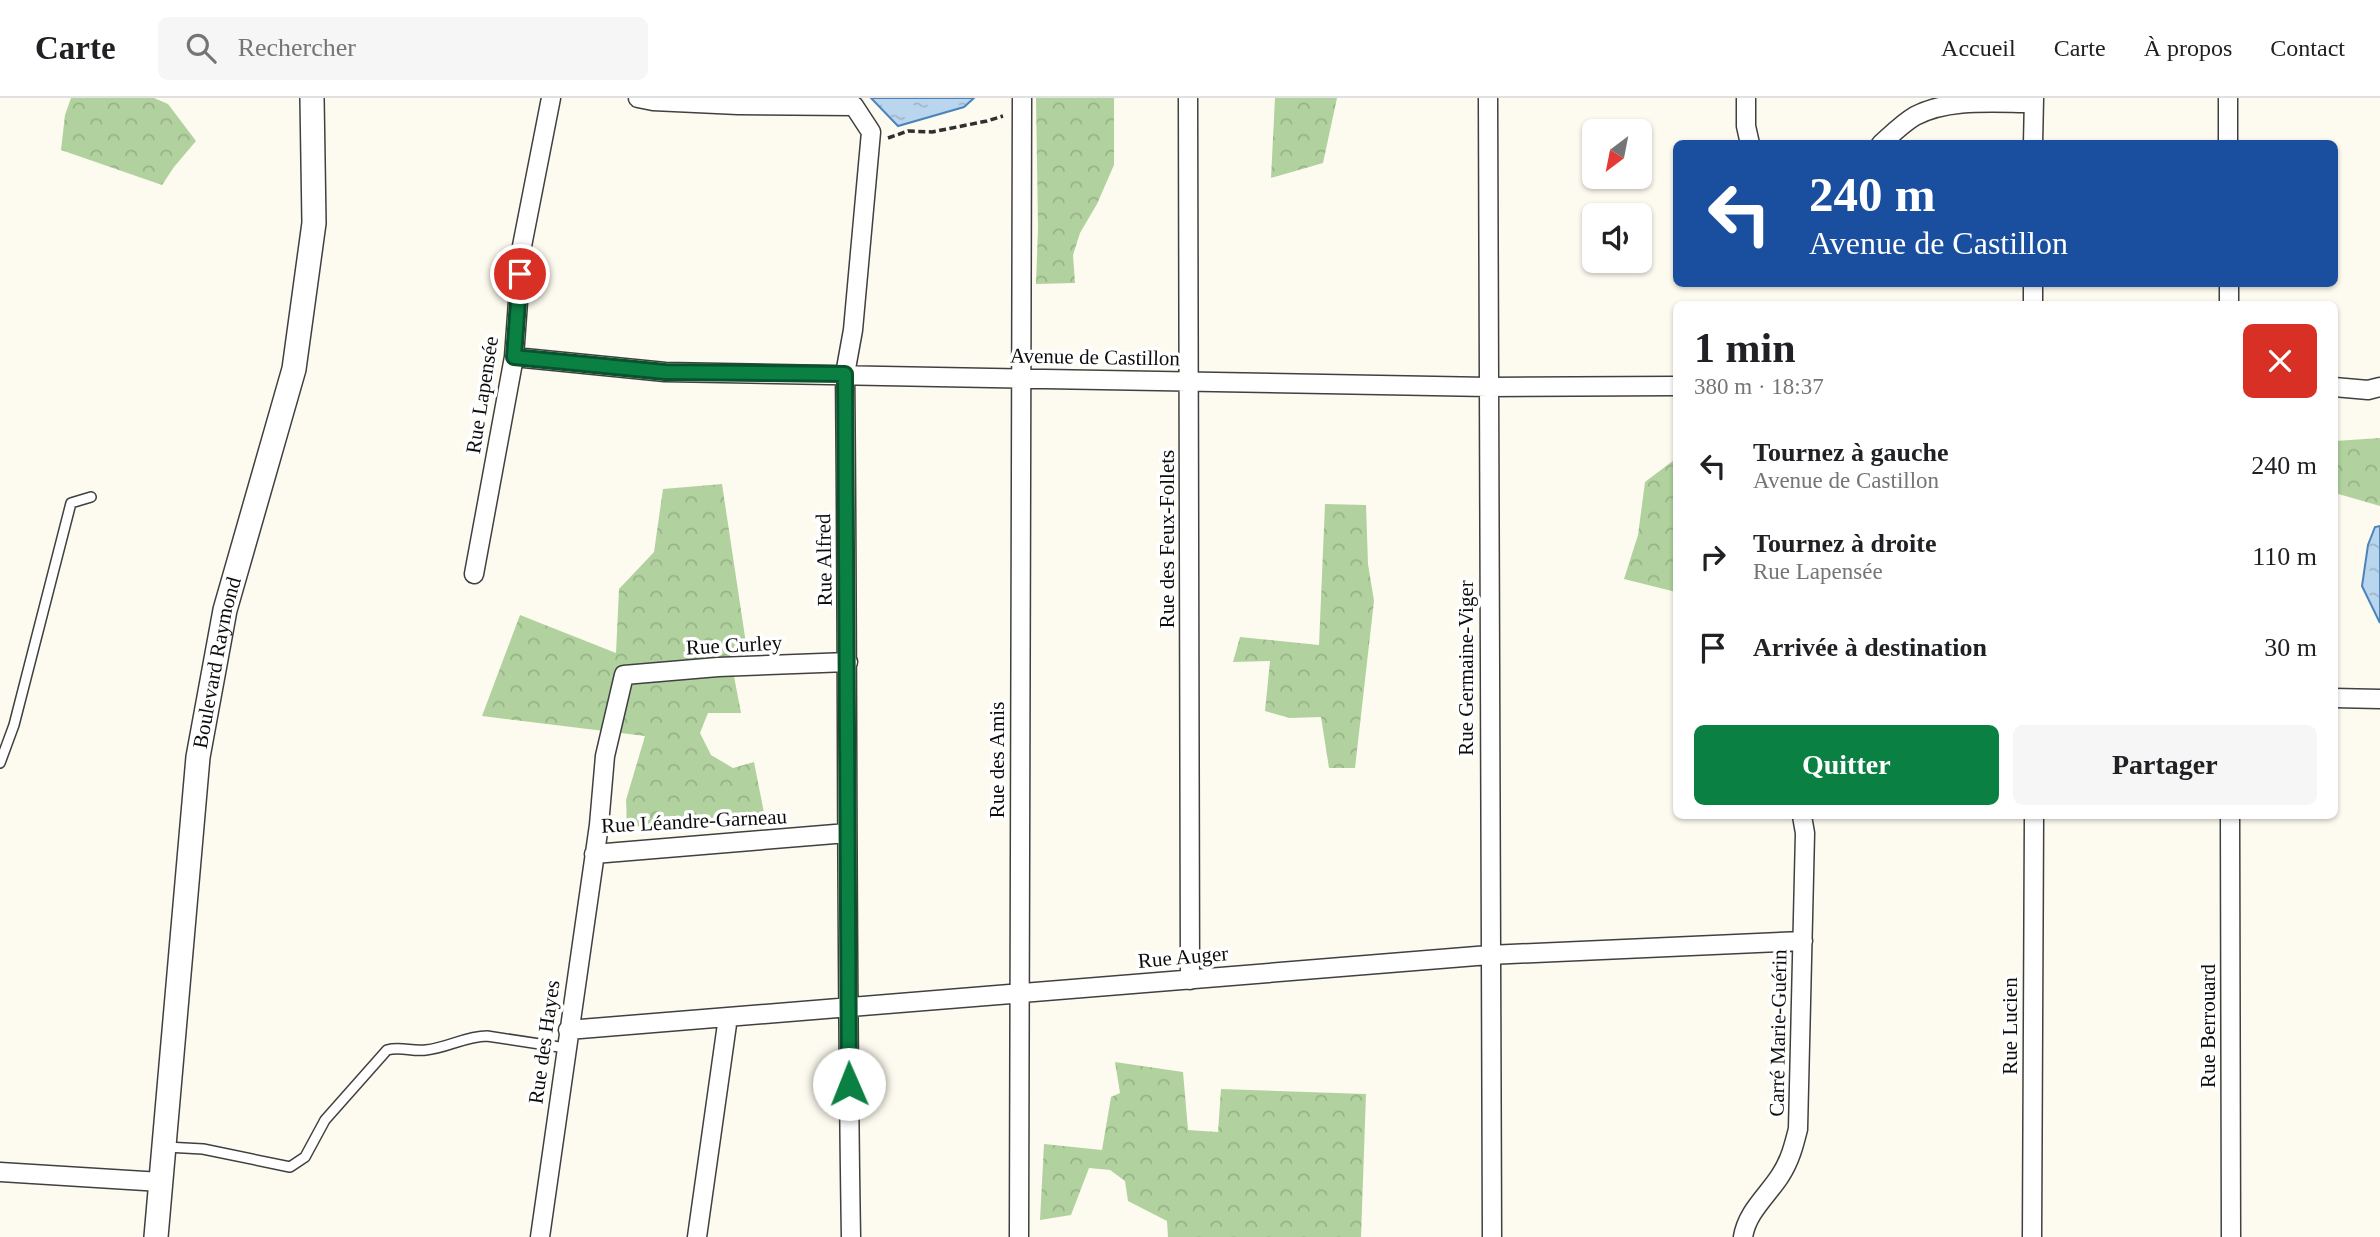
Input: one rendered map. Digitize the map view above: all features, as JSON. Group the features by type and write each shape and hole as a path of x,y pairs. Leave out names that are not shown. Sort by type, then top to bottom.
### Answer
{"street":[{"name":"Boulevard Raymond","path":"156,1237 198,757 225,610 294,369 314,223 312,98"},
{"name":"Rue Lapensée","path":"474,574 514,357 522,246 551,98"},
{"path":"638,98 738,105 854,106 872,132"},
{"name":"Rue des Feux-Follets","path":"1188,98 1191,980"},
{"name":"Rue Germaine-Viger","path":"1488,98 1492,1237"},
{"path":"1746,98 1749,140"},
{"path":"2228,98 2228,140"},
{"path":"1886,140 1914,117 1932,107 1955,103 2034,100 2034,140"},
{"name":"Rue des Amis","path":"1019,1237 1022,103"},
{"name":"Rue Alfred","path":"851,1237 847,1008 845,374 853,330 872,132"},
{"name":"Avenue de Castillon","path":"514,357 665,372 1488,387 1673,386"},
{"path":"2338,387 2368,390 2380,387"},
{"name":"Rue Curley","path":"624,675 718,667 848,662"},
{"name":"Rue Léandre-Garneau","path":"624,675 605,756 594,854 847,834"},
{"path":"2338,698 2380,699"},
{"name":"Carré Marie-Guérin","path":"1743,1237 1754,1210 1790,1157 1798,1129 1805,833 1803,819"},
{"name":"Rue Lucien","path":"2032,1237 2034,819"},
{"name":"Rue Berrouard","path":"2230,819 2231,1237"},
{"name":"Rue des Hayes","path":"540,1237 594,854"},
{"name":"Rue Auger","path":"568,1030 1489,956 1803,941"},
{"path":"697,1237 728,1017"},
{"path":"0,1172 161,1182"}],"lane":[{"path":"0,763 14,725 71,503 90,497"},
{"path":"164,1147 203,1149 290,1167 305,1157 325,1120 387,1050 397,1047 425,1051 477,1036 566,1048"}],"path":[{"path":"872,132 885,140 908,131 932,132 987,121 1022,103"}],"green space":[{"path":"71,98 154,98 168,104 196,141 162,185 61,150 65,115"},
{"path":"1036,98 1114,98 1114,165 1097,204 1080,233 1073,255 1075,283 1036,284"},
{"path":"1275,98 1337,98 1323,163 1271,178"},
{"path":"2380,438 2380,506 2338,494 2338,441"},
{"path":"1673,461 1673,591 1624,579 1638,535 1645,482"},
{"path":"722,484 747,650 729,650 741,713 708,713 700,733 711,755 733,768 754,762 766,823 652,828 627,825 626,800 645,736 482,716 520,615 616,653 619,589 654,552 663,489"},
{"path":"1325,504 1366,505 1368,564 1374,601 1355,768 1329,768 1321,717 1290,718 1265,711 1270,661 1233,662 1240,637 1319,645"},
{"path":"1115,1062 1183,1072 1188,1130 1218,1132 1221,1089 1366,1094 1361,1237 1168,1237 1167,1221 1128,1201 1125,1181 1110,1170 1089,1168 1071,1215 1040,1220 1044,1144 1102,1150 1111,1097 1120,1093"}],"water":[{"path":"871,98 974,98 964,107 898,126"},
{"path":"2380,526 2380,623 2362,586 2368,545 2375,527"}],"route":[{"path":"520,274 514,357 665,372 845,374 849,1084"}]}
